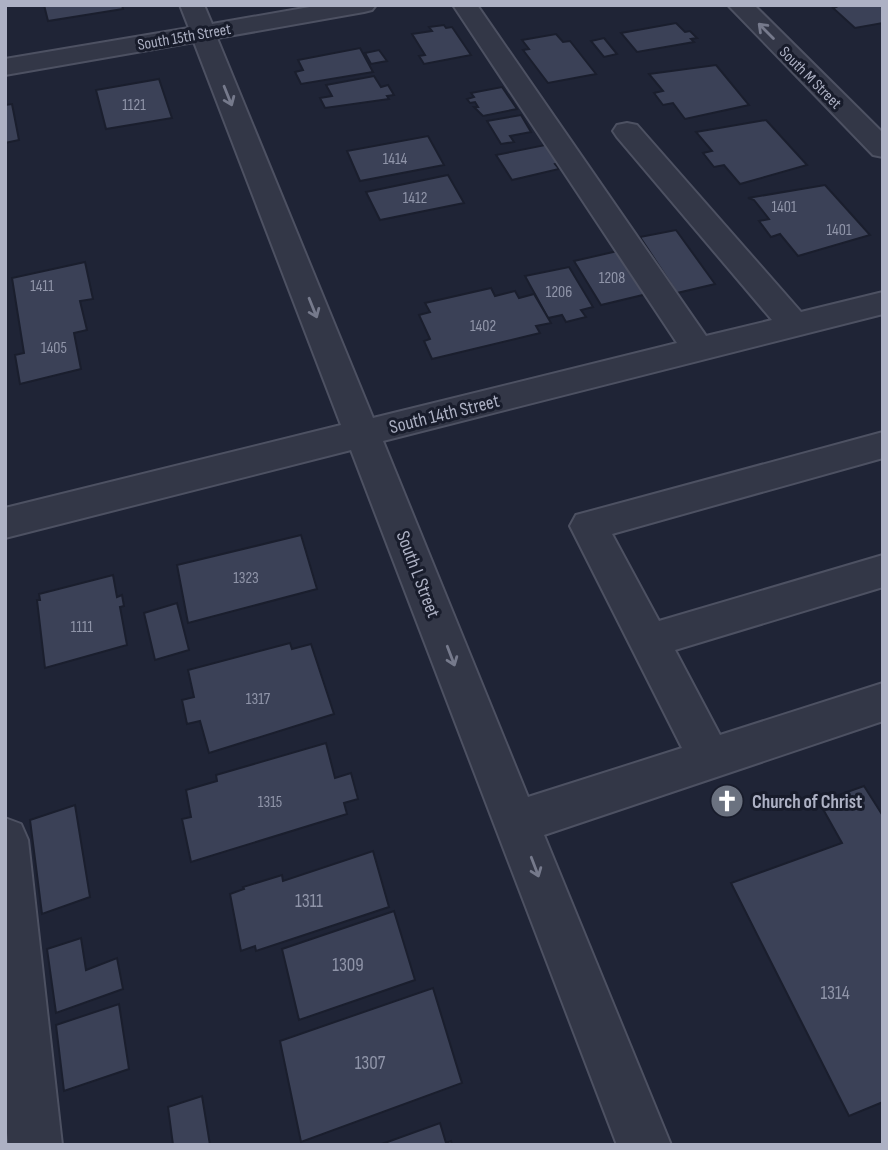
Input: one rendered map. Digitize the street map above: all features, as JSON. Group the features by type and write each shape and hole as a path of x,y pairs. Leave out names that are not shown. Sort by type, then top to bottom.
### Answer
{"street":[{"name":"South 15th Street","path":"5,67 197,19 364,5"},
{"path":"465,5 698,349"},
{"name":"South M Street","path":"740,5 883,149"},
{"name":"South L Street","path":"197,19 644,1145"},
{"path":"627,131 794,325"},
{"name":"South 14th Street","path":"5,523 883,303"},
{"path":"709,759 589,526 883,445"},
{"path":"648,641 883,571"},
{"path":"517,822 883,702"},
{"path":"5,840 35,1145"}],"building":[{"path":"44,5 122,5 123,9 48,21"},
{"path":"834,5 883,5 883,23 855,28 833,8 836,7"},
{"path":"676,23 697,38 691,39 694,42 637,52 621,33"},
{"path":"444,25 446,28 452,27 471,55 424,64 419,56 425,55 412,34 432,31 429,27"},
{"path":"556,34 563,42 570,41 596,74 548,83 523,50 529,49 522,40"},
{"path":"604,38 617,54 604,57 591,41"},
{"path":"360,48 373,72 301,84 295,72 303,70 298,60"},
{"path":"379,50 387,61 371,64 365,53"},
{"path":"716,65 749,105 685,119 673,103 663,105 654,93 663,91 649,74"},
{"path":"374,76 381,87 388,85 394,95 387,96 389,99 325,108 320,98 332,96 326,85"},
{"path":"159,79 172,118 106,129 96,90"},
{"path":"502,87 517,109 483,116 474,107 478,107 475,102 470,103 467,99 474,97 471,93"},
{"path":"12,104 19,140 5,143 5,105"},
{"path":"521,115 531,132 510,136 514,142 501,144 487,121"},
{"path":"766,120 807,165 740,184 724,165 714,167 703,153 712,151 696,132"},
{"path":"428,136 444,165 360,181 347,151"},
{"path":"550,144 562,162 555,164 559,169 512,180 496,155"},
{"path":"448,175 464,203 380,220 366,192"},
{"path":"825,185 870,235 798,256 780,234 771,237 759,221 769,219 754,200 748,198"},
{"path":"676,230 715,284 677,293 640,237"},
{"path":"622,250 651,293 601,305 574,261"},
{"path":"85,262 93,299 80,301 87,330 74,333 81,369 20,384 15,355 24,353 12,278"},
{"path":"569,267 593,307 581,310 586,317 566,322 562,315 548,318 525,276"},
{"path":"491,288 495,296 515,291 519,298 534,294 551,323 536,326 540,333 432,359 424,341 430,339 419,315 430,312 425,303"},
{"path":"301,535 317,589 188,623 177,565"},
{"path":"113,575 117,597 122,595 124,606 120,607 127,645 45,668 37,600 40,600 39,594"},
{"path":"177,603 189,650 155,660 144,613"},
{"path":"290,643 292,649 311,644 334,714 209,753 200,721 187,724 182,700 194,697 188,670"},
{"path":"326,743 335,778 351,773 358,799 344,803 347,814 191,862 182,819 191,817 186,790 217,781 216,775"},
{"path":"864,786 883,816 883,1102 849,1116 731,883 842,843 819,802"},
{"path":"75,805 90,897 42,914 30,820"},
{"path":"373,851 389,907 256,951 255,946 241,951 230,894 244,889 243,887 282,875 283,881"},
{"path":"394,911 415,980 299,1020 282,949"},
{"path":"81,938 86,970 117,958 123,989 56,1013 47,949"},
{"path":"433,988 462,1083 301,1142 280,1041"},
{"path":"119,1004 129,1069 64,1091 56,1025"},
{"path":"202,1096 210,1145 173,1145 168,1107"},
{"path":"440,1123 446,1143 451,1141 452,1145 379,1145"}],"place":[{"name":"Church of Christ","path":"727,801"}]}
